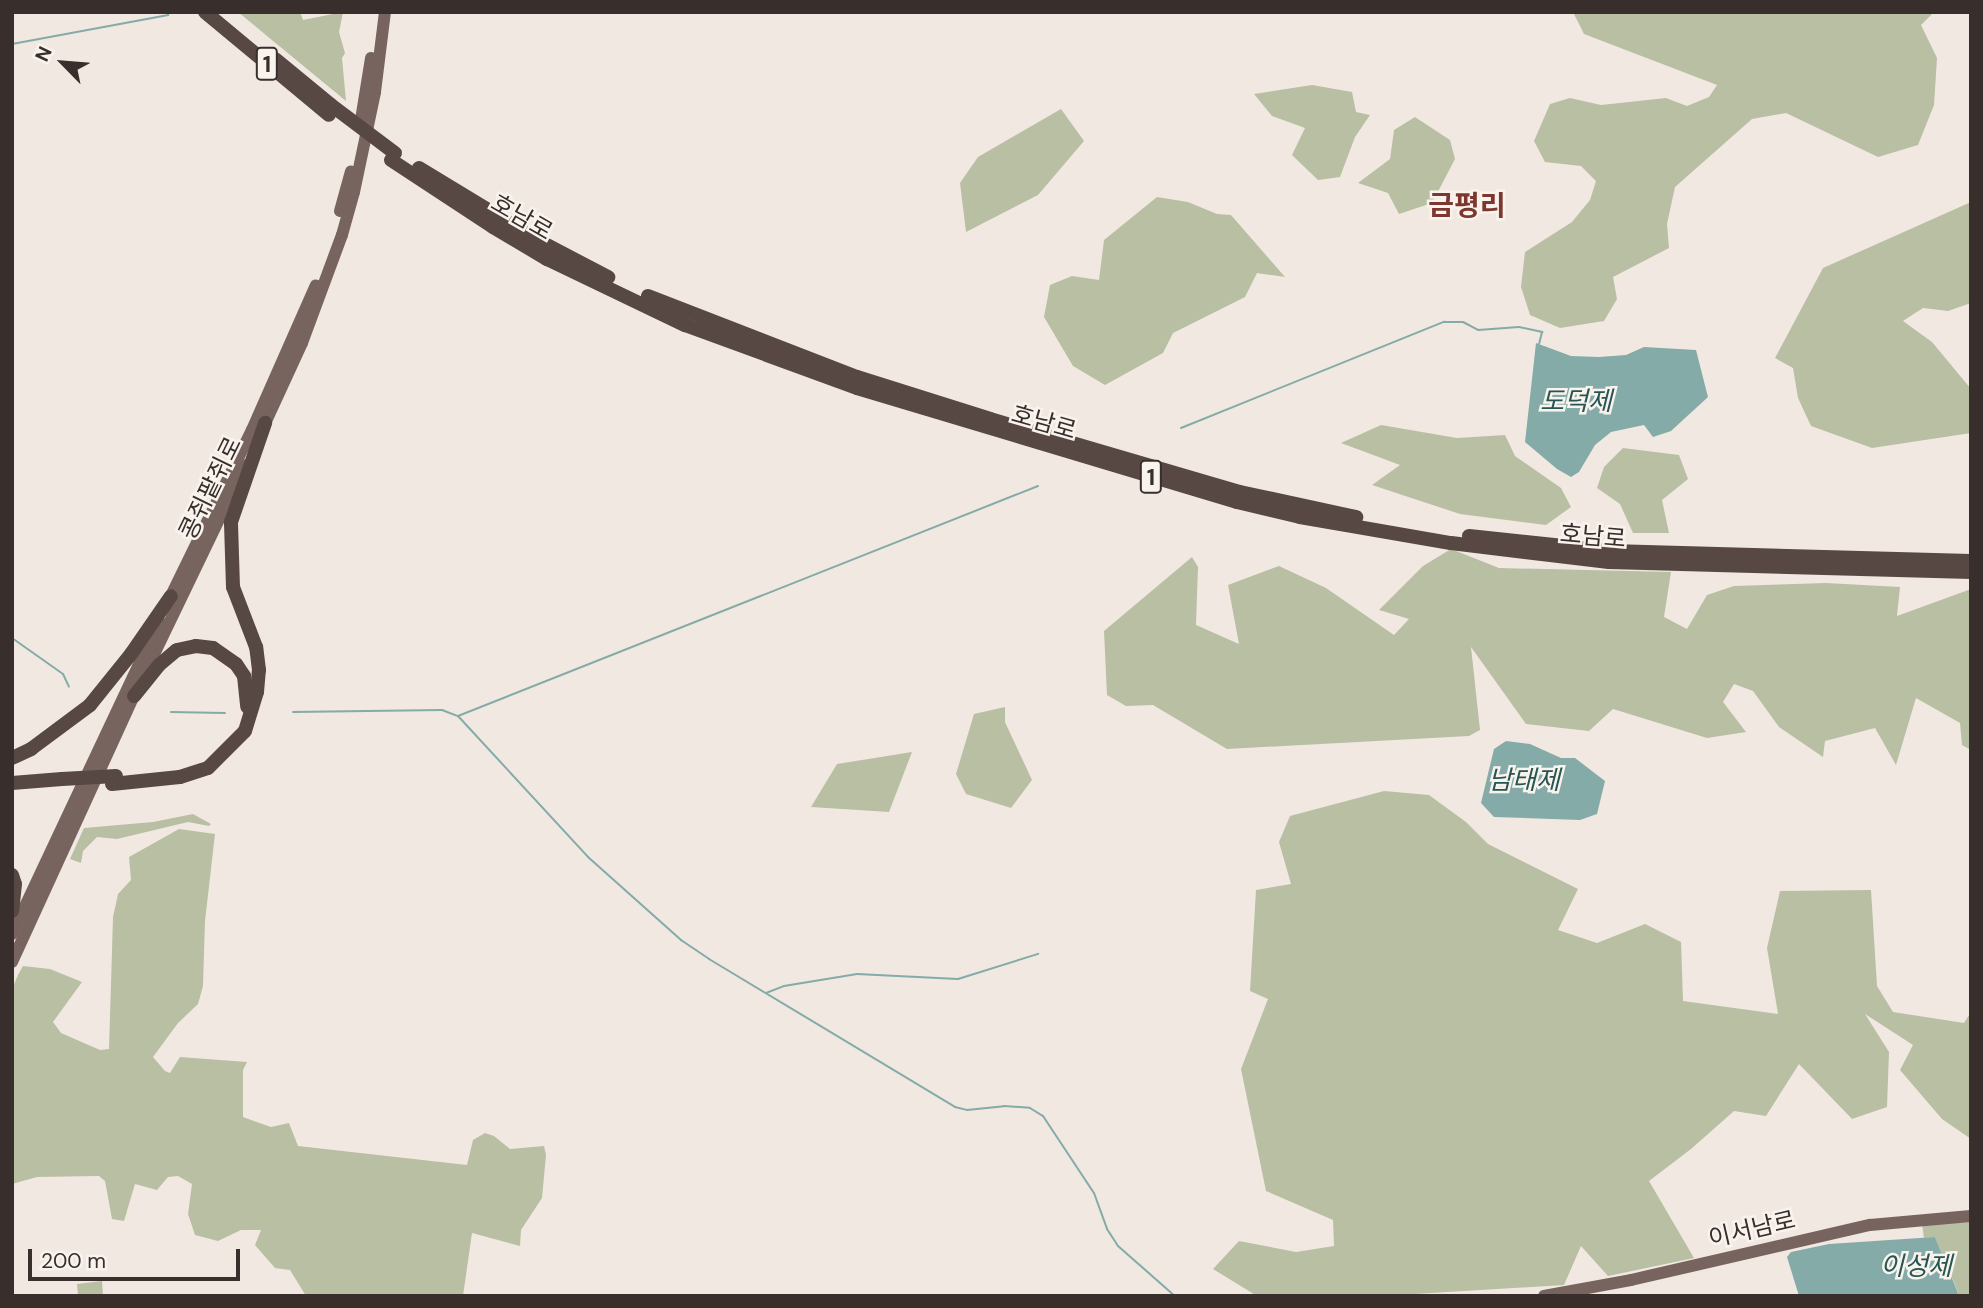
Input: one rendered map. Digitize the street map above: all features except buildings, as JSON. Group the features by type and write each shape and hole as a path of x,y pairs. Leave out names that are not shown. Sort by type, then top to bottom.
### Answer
{"highway":[{"name":"호남로","path":"205,12 330,110 493,227 547,258 685,325 857,388 1237,502 1300,517 1513,552 1609,562 1971,572"},
{"name":"호남로","path":"222,14 330,110"},
{"name":"호남로","path":"393,156 541,243 685,313 857,377 1240,492 1374,521 1551,545 1625,551 1971,562"},
{"path":"12,783 180,778 208,768 245,731 257,692 259,670 256,647 233,587 231,522 265,423"},
{"path":"1721,567 1729,572 1831,577"},
{"path":"1955,580 1971,580"},
{"path":"12,758 31,749 90,705 171,596"},
{"path":"114,780 184,768 204,759 226,743 242,721 248,693 244,676 231,659 213,648 196,646 177,650 159,665 134,696"},
{"path":"12,790 61,783"},
{"path":"12,911 14,880"}],"main road":[{"name":"콩쥐팥쥐로","path":"12,934 252,430 326,262 355,153 377,12"},
{"name":"콩쥐팥쥐로","path":"12,962 134,696 302,343 345,224 375,92 385,12"},
{"name":"이서남로","path":"1544,1296 1632,1280 1870,1224 1971,1216"}],"green space":[{"path":"238,12 300,12 303,20 343,12 339,32 345,53 342,58 346,101"},
{"path":"1573,12 1934,12 1921,25 1937,58 1934,105 1918,145 1878,157 1786,113 1752,119 1675,187 1667,224 1669,248 1613,277 1617,299 1604,321 1560,328 1530,315 1521,287 1525,252 1572,222 1590,200 1596,181 1581,166 1545,162 1534,141 1550,104 1570,98 1601,105 1666,98 1687,106 1709,97 1717,85 1584,34"},
{"path":"1312,85 1352,92 1356,112 1370,115 1355,137 1340,177 1318,180 1292,155 1305,128 1272,116 1254,94"},
{"path":"1061,109 1084,141 1038,195 966,232 960,183 978,157"},
{"path":"1415,117 1450,140 1455,159 1432,203 1399,214 1388,193 1358,183 1390,159 1394,130"},
{"path":"1157,197 1188,202 1217,214 1231,215 1285,277 1257,273 1245,297 1173,333 1163,353 1105,385 1073,366 1044,317 1050,285 1072,276 1099,280 1104,240"},
{"path":"1971,202 1971,303 1948,311 1923,308 1903,321 1932,342 1971,389 1971,433 1872,448 1811,426 1798,398 1793,368 1775,358 1823,268"},
{"path":"1381,425 1457,438 1505,435 1515,456 1561,488 1571,507 1546,525 1460,514 1372,485 1400,465 1341,443"},
{"path":"1623,448 1679,455 1688,479 1662,500 1669,533 1633,533 1620,504 1597,488 1604,467"},
{"path":"1451,549 1499,568 1671,572 1664,617 1687,629 1707,595 1734,586 1826,583 1900,587 1897,616 1971,589 1971,750 1962,745 1960,723 1916,698 1896,765 1875,728 1825,741 1823,757 1779,727 1753,691 1734,684 1723,702 1746,732 1707,738 1613,709 1589,731 1526,724 1471,647 1480,730 1469,736 1227,749 1153,705 1126,706 1107,695 1104,631 1192,557 1198,567 1196,625 1239,644 1228,585 1279,566 1326,588 1394,635 1409,619 1379,610 1423,566"},
{"path":"1005,707 1005,722 1032,780 1011,808 966,794 956,774 974,714"},
{"path":"912,752 889,812 811,807 837,764"},
{"path":"1384,791 1429,795 1466,822 1488,844 1578,889 1558,930 1597,943 1645,924 1681,942 1683,1001 1778,1014 1767,948 1780,891 1871,890 1877,986 1893,1012 1964,1023 1971,1012 1971,1139 1942,1119 1900,1070 1913,1045 1865,1014 1889,1052 1887,1107 1852,1119 1799,1064 1766,1116 1734,1111 1649,1181 1694,1258 1608,1276 1581,1246 1564,1285 1382,1296 1257,1296 1213,1269 1239,1241 1296,1252 1334,1246 1333,1220 1266,1191 1241,1069 1268,999 1250,991 1256,890 1291,884 1279,842 1290,816"},
{"path":"193,814 211,824 209,826 188,822 117,839 97,837 83,851 81,863 70,859 84,828 153,822"},
{"path":"179,829 215,834 205,921 203,986 198,1004 178,1023 153,1057 165,1071 170,1073 180,1057 247,1062 243,1070 243,1117 271,1127 289,1123 298,1146 467,1165 473,1140 485,1133 494,1136 510,1149 544,1146 546,1155 542,1198 521,1230 520,1246 472,1233 463,1296 306,1296 290,1270 275,1268 255,1245 261,1230 241,1230 218,1241 195,1235 188,1214 192,1184 178,1176 168,1177 157,1190 135,1184 124,1221 112,1219 105,1181 99,1176 37,1177 12,1184 12,989 18,975 23,966 50,969 82,982 53,1022 61,1033 100,1050 109,1049 113,917 118,894 131,880 129,857"},
{"path":"1971,1222 1971,1296 1954,1296 1958,1292 1935,1237 1924,1238 1922,1224"},
{"path":"102,1281 103,1296 78,1296 77,1284"}],"water":[{"name":"도덕제","path":"1536,343 1571,356 1626,355 1644,347 1696,350 1708,397 1671,431 1653,437 1644,425 1611,432 1595,445 1579,472 1571,477 1557,469 1525,442"},
{"name":"남태제","path":"1506,741 1530,744 1561,758 1575,758 1605,781 1597,814 1580,820 1494,817 1481,803 1494,749"},
{"name":"이성제","path":"1935,1237 1958,1293 1954,1296 1799,1296 1787,1257 1791,1252 1829,1244"}],"waterway":[{"path":"12,44 168,15"},
{"path":"1181,428 1444,322 1463,322 1478,330 1519,327 1542,332 1539,344"},
{"path":"458,716 1038,486"},
{"path":"12,638 63,674 69,687"},
{"path":"293,712 442,710 458,716 588,857 681,940 955,1107 967,1110 1004,1106 1030,1108 1043,1116 1094,1193 1107,1229 1118,1246 1175,1296"},
{"path":"171,712 225,713"},
{"path":"766,993 784,986 857,974 958,979 1038,954"}],"district":[{"name":"금평리","path":"1467,206"}]}
